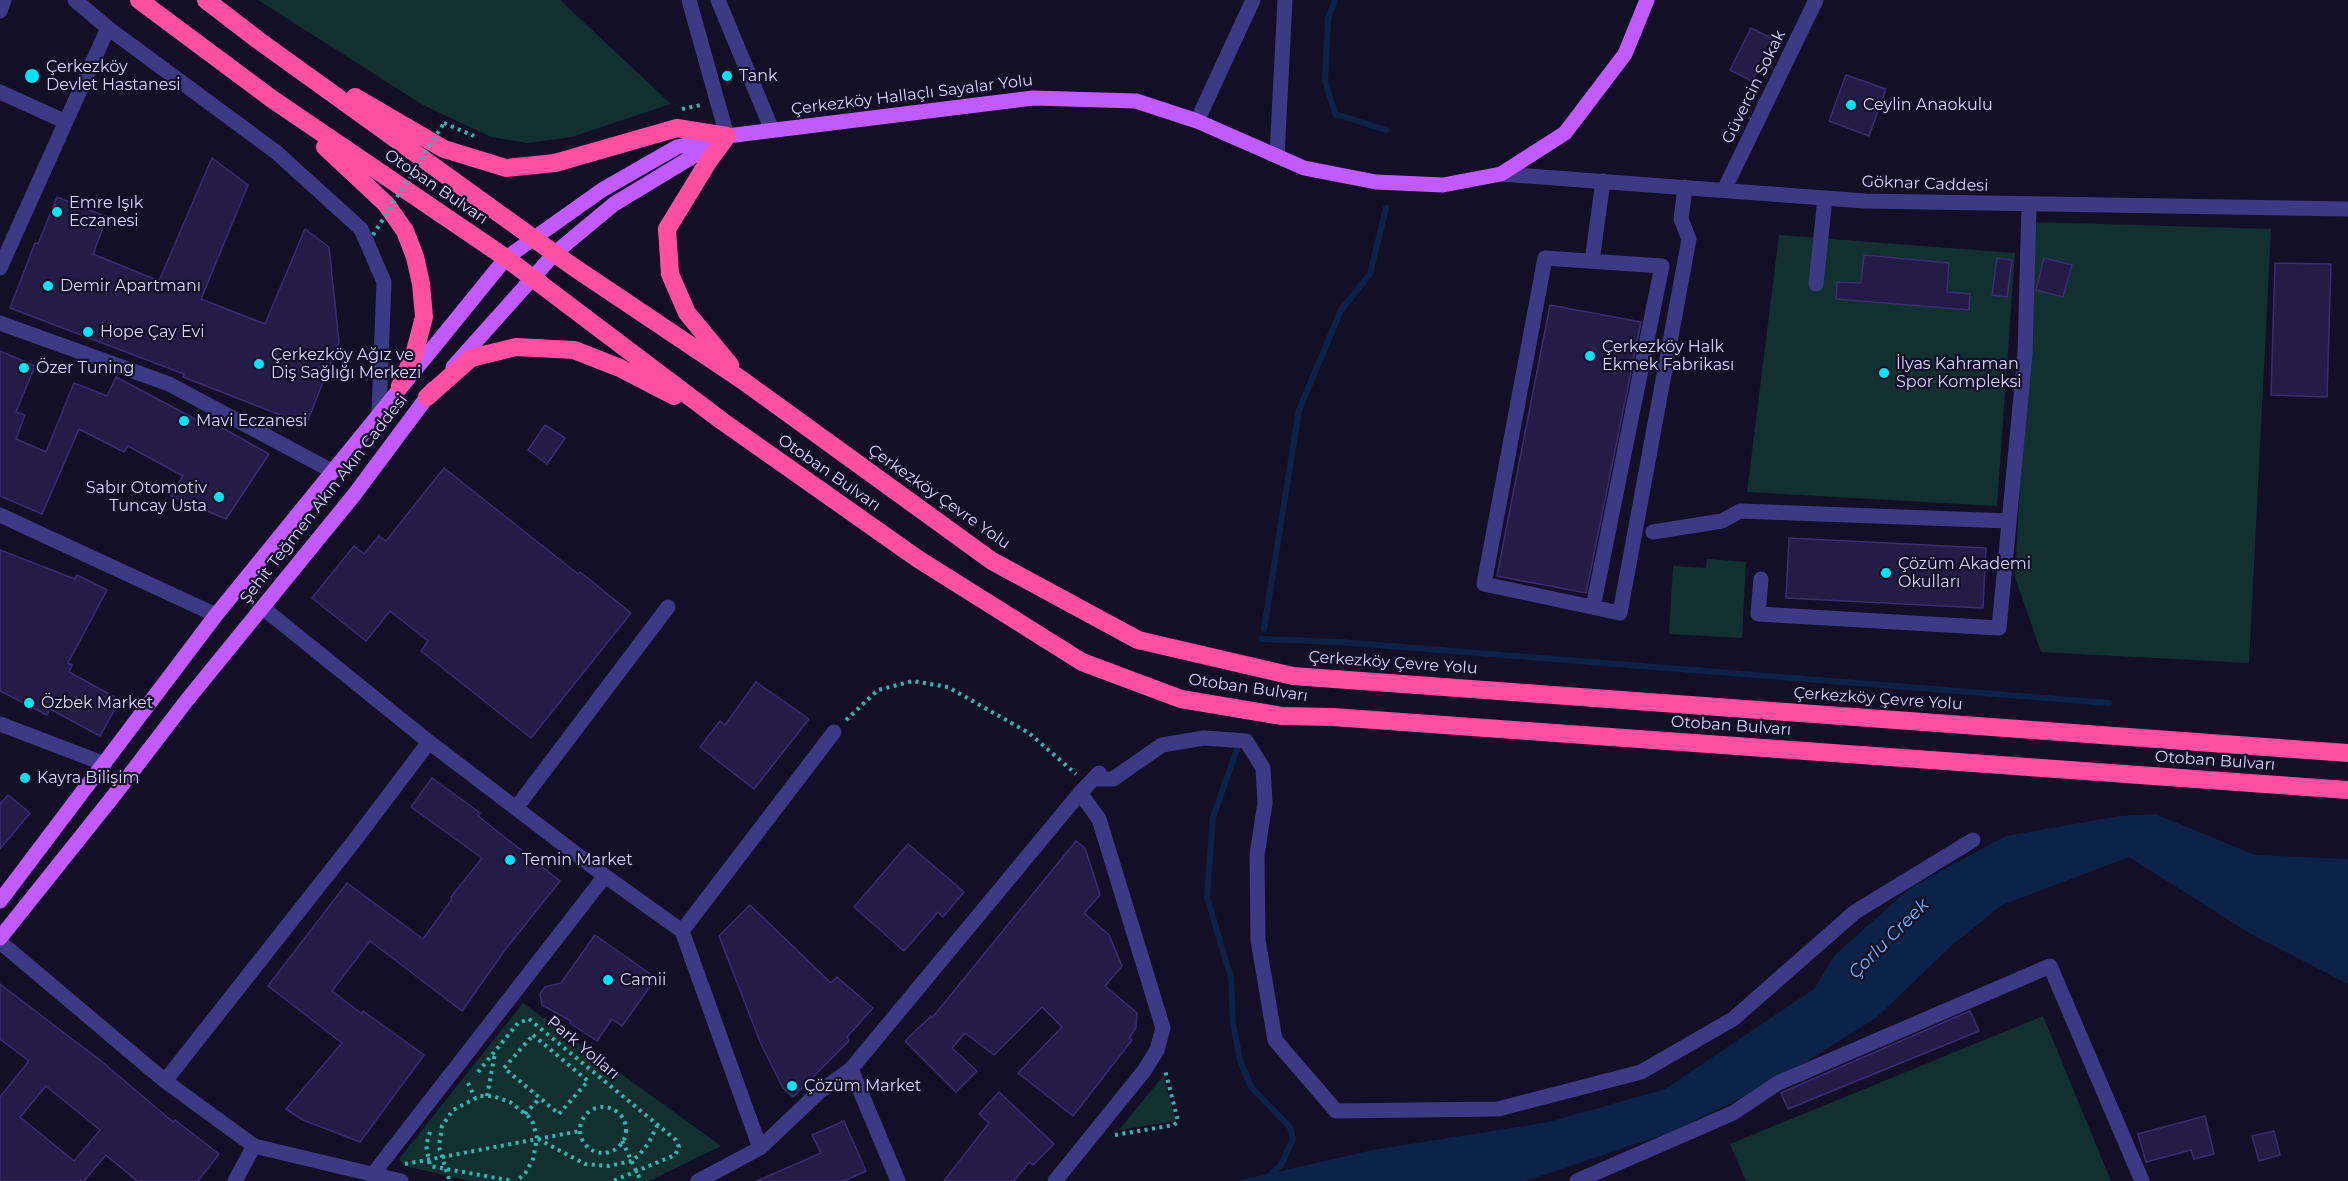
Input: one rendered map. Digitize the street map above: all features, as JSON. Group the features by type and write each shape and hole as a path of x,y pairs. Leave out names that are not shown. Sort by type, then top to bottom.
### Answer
{"highway":[{"name":"Otoban Bulvarı","path":"140,0 272,99 506,258 722,421 918,559 1082,662 1181,699 1282,716 1357,719 2348,789"},
{"name":"Otoban Bulvarı","path":"206,0 258,40 555,253"},
{"path":"258,40 444,149 506,168 555,163 678,128 727,136 708,162 668,229 670,274 687,313 742,380"},
{"path":"272,99 380,197 405,231 422,284 424,317 414,355 400,386"},
{"name":"Çerkezköy Çevre Yolu","path":"555,253 742,380 992,561 1138,640 1293,675 2348,753"},
{"path":"427,397 471,358 516,347 574,350 620,368 722,421"}],"main road":[{"name":"Çerkezköy Hallaçlı Sayalar Yolu","path":"534,238 602,190 677,147 727,136 1033,98 1136,101 1197,121 1304,168 1376,182 1443,185 1501,174 1565,133 1624,54 1647,0"},
{"name":"Şehit Teğmen Akın Akın Caddesi","path":"0,938 187,700 354,495 427,397 478,336 555,253 614,204 727,136"},
{"name":"Şehit Teğmen Akın Akın Caddesi","path":"0,902 216,615 379,412 506,258 534,238"}],"street":[{"path":"0,11 4,0"},
{"path":"75,0 108,28 276,152 361,229 384,282 379,412"},
{"path":"689,0 727,136"},
{"path":"718,0 772,130"},
{"path":"1197,121 1253,0"},
{"path":"1277,156 1285,0"},
{"name":"Güvercin Sokak","path":"1724,190 1816,0"},
{"path":"0,268 64,121 108,28"},
{"path":"0,92 64,121"},
{"name":"Göknar Caddesi","path":"1501,174 1825,198 2029,205 2348,209"},
{"path":"1592,261 1603,181"},
{"path":"1593,607 1662,266 1545,258 1484,584 1620,613 1689,239 1682,219 1685,187"},
{"path":"1816,284 1825,198"},
{"path":"1761,579 1758,614 1999,628 2025,354 2029,205"},
{"path":"0,323 169,384 332,471"},
{"path":"1653,532 1722,520 1740,511 2009,521"},
{"path":"0,515 216,615"},
{"path":"516,808 668,607"},
{"path":"263,608 429,742 605,876 682,931 760,1148"},
{"path":"0,724 105,764"},
{"path":"682,931 834,732"},
{"path":"698,1181 760,1148 819,1092 851,1069 1091,782 1113,779 1162,745 1204,738 1246,741 1263,768 1265,803 1257,855 1258,940 1275,1040 1336,1111 1498,1109 1641,1072 1733,1019 1855,912 1973,840"},
{"path":"165,1081 348,849 429,742"},
{"path":"1055,1181 1144,1071 1157,1050 1163,1028 1099,819 1091,782"},
{"path":"373,1174 605,876"},
{"path":"0,942 165,1081 254,1146 401,1181"},
{"path":"1576,1181 1733,1113 1778,1083 2050,966 2142,1181"},
{"path":"851,1069 898,1181"},
{"path":"235,1181 254,1146"}],"path":[{"path":"373,236 444,123 483,141"},
{"path":"834,732 878,690 914,681 948,687 1029,733 1091,782"},
{"name":"Park Yolları","path":"461,1092 518,1023 529,1019 676,1140 679,1147 675,1155 613,1181"},
{"name":"Park Yolları","path":"533,1035 588,1081 559,1114 540,1098 504,1068 533,1035"},
{"name":"Park Yolları","path":"487,1096 496,1050"},
{"path":"1111,1136 1174,1125 1178,1121 1165,1068"},
{"path":"468,1083 475,1098"},
{"path":"431,1128 426,1145 430,1166 444,1168 514,1181 525,1174 530,1166 537,1138 533,1123 525,1114 501,1098 487,1096 475,1098 452,1112 442,1126 440,1137 441,1157 444,1168 449,1179"},
{"path":"525,1114 540,1098"},
{"path":"442,1115 454,1100"},
{"name":"Park Yolları","path":"580,1131 585,1116 590,1110 606,1107 613,1110 624,1121 626,1129 622,1141 641,1181"},
{"path":"447,1108 452,1112"},
{"path":"537,1138 585,1164 609,1166 632,1161 648,1144 657,1125"},
{"path":"373,1174 401,1164 580,1131 586,1145 600,1152 615,1149 622,1141"}],"green space":[{"path":"258,0 560,0 671,104 572,137 527,143 491,137 423,105"},
{"path":"2034,222 2271,229 2249,663 2041,652 2015,577"},
{"name":"İlyas Kahraman Spor Kompleksi","path":"1779,235 2015,253 1997,506 1747,492"},
{"path":"1707,559 1746,562 1742,638 1669,634 1673,566 1706,568"},
{"path":"523,1003 721,1146 649,1181 470,1181 405,1166 399,1159"},
{"path":"2043,1016 2111,1181 1746,1181 1730,1144"},
{"path":"1163,1076 1176,1121 1119,1130"}],"water":[{"name":"Çorlu Creek","path":"2155,814 2255,855 2348,859 2348,984 2251,934 2129,857 2002,905 1951,946 1877,1017 1776,1081 1671,1132 1526,1181 1237,1181 1373,1150 1549,1122 1665,1089 1814,989 1835,955 1911,887 2006,836 2120,816"}],"building":[{"path":"1751,28 1773,39 1752,81 1730,70"},
{"path":"1846,75 1886,89 1869,136 1829,121"},
{"path":"212,158 248,185 201,299 265,324 305,229 329,247 339,342 306,425 183,377 184,374 10,308 35,243 38,244 57,197 107,217 93,254 159,281"},
{"path":"1864,255 1949,263 1947,292 1970,294 1969,310 1836,299 1837,282 1861,283"},
{"path":"1997,258 2012,260 2007,297 1992,295"},
{"path":"2044,258 2072,265 2063,297 2036,290"},
{"path":"2275,263 2331,264 2327,397 2271,395"},
{"path":"1550,305 1641,322 1586,593 1497,576"},
{"path":"0,351 35,366 16,412 25,415 16,439 46,452 74,383 107,396 116,377 212,428 215,424 269,454 226,519 171,496 183,476 128,446 124,452 79,429 42,514 0,496"},
{"path":"545,425 565,438 547,464 528,450"},
{"path":"444,468 631,613 531,738 421,651 428,641 390,611 366,641 312,598 354,546 364,554 379,536 386,541"},
{"name":"Çözüm Akademi Okulları","path":"1789,538 1986,548 1983,608 1786,598"},
{"path":"0,550 75,579 77,575 107,590 68,663 72,665 69,672 120,700 100,736 50,709 47,715 0,691"},
{"path":"756,682 809,719 754,789 700,747 720,721 725,725"},
{"path":"432,778 480,813 478,816 560,881 505,950 462,1011 370,941 332,991 424,1055 360,1142 303,1120 286,1109 342,1043 268,986 347,883 423,939 452,899 451,897 482,858 411,807"},
{"path":"8,795 30,813 0,849 0,804"},
{"path":"1076,841 1085,848 1100,895 1084,913 1109,935 1122,966 1105,986 1137,1013 1136,1027 1129,1038 1132,1040 1073,1116 1018,1073 1062,1027 1042,1007 994,1055 965,1033 952,1048 977,1071 956,1092 905,1041 931,1016 932,1018"},
{"path":"908,844 964,892 943,917 938,912 904,951 854,907"},
{"path":"750,905 831,983 837,977 873,1008 847,1037 849,1041 793,1097 783,1088 761,1044 719,936"},
{"name":"Camii","path":"595,935 656,978 622,1026 612,1019 597,1041 570,1023 571,1021 542,1005 540,994 545,987 561,983"},
{"path":"0,984 101,1061 173,1122 175,1120 219,1154 198,1181 137,1181 106,1155 84,1181 0,1181 0,1097 29,1061 0,1039","holes":["46,1086 100,1130 74,1161 20,1117"]},
{"path":"1970,1011 1979,1031 1788,1109 1781,1093"},
{"path":"999,1092 1054,1144 1033,1165 1029,1162 1014,1181 944,1181 989,1123 979,1114"},
{"path":"2205,1116 2214,1154 2194,1159 2191,1150 2146,1162 2138,1134"},
{"path":"844,1121 866,1171 844,1181 757,1181 821,1153 812,1135"},
{"path":"2274,1131 2280,1155 2259,1161 2252,1136"}],"waterway":[{"path":"1335,0 1328,19 1325,80 1335,114 1386,130"},
{"path":"1264,629 1299,410 1341,310 1370,274 1386,208"},
{"path":"1262,639 1339,642 2109,703"},
{"path":"1237,749 1213,817 1207,897 1231,978 1233,1023 1240,1060 1251,1087 1290,1127 1293,1139 1281,1165 1263,1181"}],"place":[{"name":"Çerkezköy Devlet Hastanesi","path":"32,76"},
{"name":"Tank","path":"727,76"},
{"name":"Ceylin Anaokulu","path":"1851,105"},
{"name":"Emre Işık Eczanesi","path":"57,212"},
{"name":"Demir Apartmanı","path":"48,286"},
{"name":"Hope Çay Evi","path":"88,332"},
{"name":"Çerkezköy Halk Ekmek Fabrikası","path":"1590,356"},
{"name":"Çerkezköy Ağız ve Diş Sağlığı Merkezi","path":"259,364"},
{"name":"Özer Tuning","path":"24,368"},
{"name":"İlyas Kahraman Spor Kompleksi","path":"1884,373"},
{"name":"Mavi Eczanesi","path":"184,421"},
{"name":"Sabır Otomotiv Tuncay Usta","path":"219,497"},
{"name":"Çözüm Akademi Okulları","path":"1886,573"},
{"name":"Özbek Market","path":"29,703"},
{"name":"Kayra Bilişim","path":"25,778"},
{"name":"Temin Market","path":"510,860"},
{"name":"Camii","path":"608,980"},
{"name":"Çözüm Market","path":"792,1086"}]}
